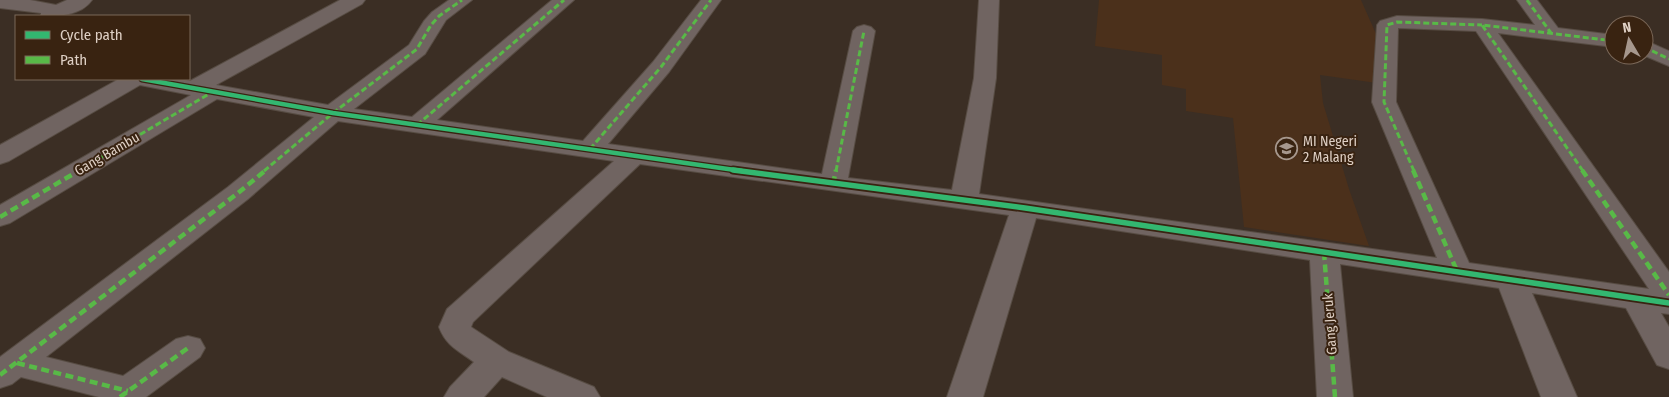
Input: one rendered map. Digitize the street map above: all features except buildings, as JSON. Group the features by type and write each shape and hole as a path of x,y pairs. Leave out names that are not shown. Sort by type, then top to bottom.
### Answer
{"street":[{"path":"54,15 82,0"},
{"name":"Gang Bambu","path":"0,217 204,89 355,0"},
{"path":"9,369 238,193 333,113 417,49 431,25 439,16 462,0"},
{"path":"417,125 564,0"},
{"path":"590,149 661,67 711,0"},
{"path":"964,201 985,78 989,0"},
{"path":"1527,0 1551,33"},
{"path":"0,2 45,8 52,11 52,15"},
{"path":"1457,272 1384,102 1387,26 1398,22 1482,24 1604,40"},
{"path":"1482,24 1669,295"},
{"path":"833,184 864,31"},
{"path":"1654,52 1669,59"},
{"path":"0,156 133,80"},
{"path":"148,80 333,113 833,184 1025,208 1669,303"},
{"path":"582,397 497,361 458,334 455,327 458,317 635,155"},
{"path":"965,397 1025,208"},
{"name":"Gang Jeruk","path":"1324,252 1335,397"},
{"path":"1511,279 1559,397"},
{"path":"1636,297 1669,356"},
{"path":"9,369 124,394 188,348"},
{"path":"462,397 497,361"}],"shaded area":[{"name":"MI Negeri 2 Malang","path":"1099,0 1361,0 1380,43 1377,83 1320,75 1323,103 1349,189 1369,246 1244,227 1233,118 1186,111 1186,89 1162,85 1162,55 1095,46"}],"marked path":[{"path":"0,375 238,193 333,113 417,49 431,25 439,16 462,0"},
{"path":"417,125 564,0"},
{"path":"590,149 661,67 711,0"},
{"path":"1527,0 1551,33"},
{"path":"1457,271 1384,102 1387,25 1397,22 1482,25"},
{"path":"1604,40 1482,25 1669,295"},
{"path":"833,184 864,31"},
{"path":"1654,52 1669,59"},
{"path":"0,217 214,91"},
{"path":"1324,252 1335,397"},
{"path":"120,397 188,348"},
{"path":"17,363 128,391"}],"cycle path":[{"path":"148,80 333,113 848,186 1025,208 1669,303"}],"place":[{"name":"MI Negeri 2 Malang","path":"1287,149"}]}
